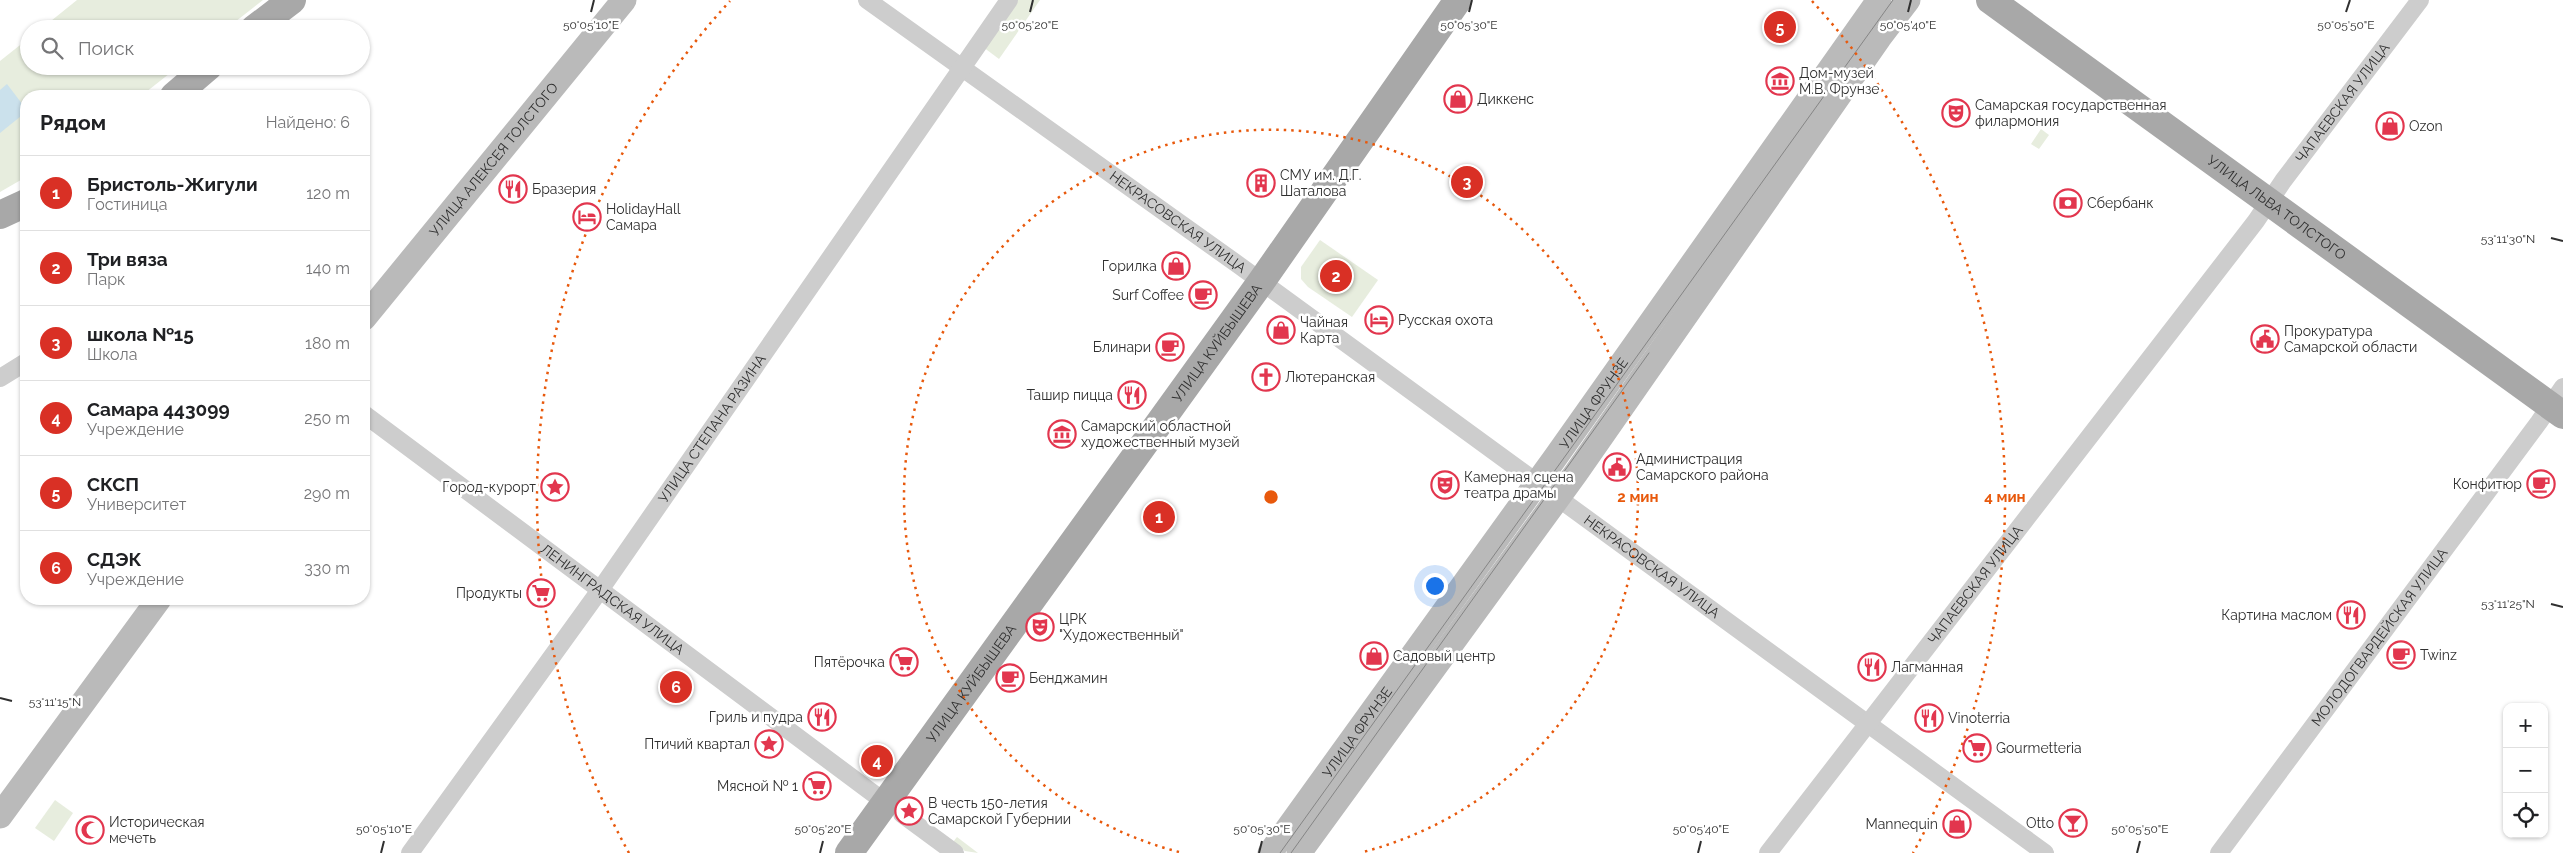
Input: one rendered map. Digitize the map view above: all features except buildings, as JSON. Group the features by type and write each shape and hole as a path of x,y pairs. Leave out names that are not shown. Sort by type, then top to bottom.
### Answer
{"main road":[{"path":"266,20 292,0"},
{"name":"УЛИЦА АЛЕКСЕЯ ТОЛСТОГО","path":"370,311 624,0"},
{"name":"УЛИЦА КУЙБЫШЕВА","path":"849,853 894,809 1458,0"},
{"name":"УЛИЦА ФРУНЗЕ","path":"1270,853 1879,0"},
{"name":"УЛИЦА ФРУНЗЕ","path":"1299,853 1558,498 1879,38 1908,0"},
{"name":"УЛИЦА ЛЬВА ТОЛСТОГО","path":"1990,0 2554,407"},
{"path":"181,90 198,75"},
{"path":"0,216 20,206"},
{"path":"0,816 155,605"}],"street":[{"name":"НЕКРАСОВСКАЯ УЛИЦА","path":"867,0 1261,282 2045,853"},
{"name":"УЛИЦА СТЕПАНА РАЗИНА","path":"410,853 600,590 1009,0"},
{"name":"ЧАПАЕВСКАЯ УЛИЦА","path":"1768,853 2269,201 2420,0"},
{"path":"0,378 20,366"},
{"name":"МОЛОДОГВАРДЕЙСКАЯ УЛИЦА","path":"2219,853 2554,407"},
{"name":"ЛЕНИНГРАДСКАЯ УЛИЦА","path":"370,418 955,853"}],"green space":[{"path":"77,0 263,0 237,20 52,20"},
{"path":"1016,0 1040,0 999,59 983,47"},
{"path":"20,45 20,75 168,75 149,90 20,90 20,180 0,192 0,61"},
{"path":"2041,129 2049,135 2039,149 2031,144"},
{"path":"1320,240 1378,280 1352,317 1308,287 1301,279 1301,267"},
{"path":"55,800 73,813 54,841 35,828"},
{"path":"957,837 978,853 965,851 953,842"}],"water":[{"path":"7,84 20,101 20,117 0,133 0,90"}],"tram line":[{"path":"1280,853 1893,0"},
{"path":"1291,853 1649,353"}],"place":[{"name":"СКСП","path":"1780,27"},
{"name":"Дом-музей М.В. Фрунзе","path":"1780,81"},
{"name":"Диккенс","path":"1458,99"},
{"name":"Самарская государственная филармония","path":"1956,113"},
{"name":"Ozon","path":"2390,126"},
{"name":"школа №15","path":"1467,182"},
{"name":"СМУ им. Д.Г. Шаталова","path":"1261,183"},
{"name":"Бразерия","path":"513,189"},
{"name":"Сбербанк","path":"2068,203"},
{"name":"HolidayHall Самара","path":"587,217"},
{"name":"Горилка","path":"1176,266"},
{"name":"Три вяза","path":"1336,276"},
{"name":"Surf Coffee","path":"1203,295"},
{"name":"Русская охота","path":"1379,320"},
{"name":"Чайная Карта","path":"1281,330"},
{"name":"Прокуратура Самарской области","path":"2265,339"},
{"name":"Блинари","path":"1170,347"},
{"name":"Лютеранская","path":"1266,377"},
{"name":"Ташир пицца","path":"1132,395"},
{"name":"Самарский областной художественный музей","path":"1062,434"},
{"name":"Администрация Самарского района","path":"1617,467"},
{"name":"Конфитюр","path":"2541,484"},
{"name":"Камерная сцена театра драмы","path":"1445,485"},
{"name":"Город-курорт","path":"555,487"},
{"name":"Бристоль-Жигули","path":"1159,517"},
{"name":"Продукты","path":"541,593"},
{"name":"Картина маслом","path":"2351,615"},
{"name":"ЦРК \"Художественный\"","path":"1040,627"},
{"name":"Twinz","path":"2401,655"},
{"name":"Садовый центр","path":"1374,656"},
{"name":"Пятёрочка","path":"904,662"},
{"name":"Лагманная","path":"1872,667"},
{"name":"Бенджамин","path":"1010,678"},
{"name":"СДЭК","path":"676,687"},
{"name":"Гриль и пудра","path":"822,717"},
{"name":"Vinoterria","path":"1929,718"},
{"name":"Птичий квартал","path":"769,744"},
{"name":"Gourmetteria","path":"1977,748"},
{"name":"Самара 443099","path":"877,761"},
{"name":"Мясной № 1","path":"817,786"},
{"name":"В честь 150-летия Самарской Губернии","path":"909,811"},
{"name":"Otto","path":"2073,823"},
{"name":"Mannequin","path":"1957,824"},
{"name":"Историческая мечеть","path":"90,830"}]}
